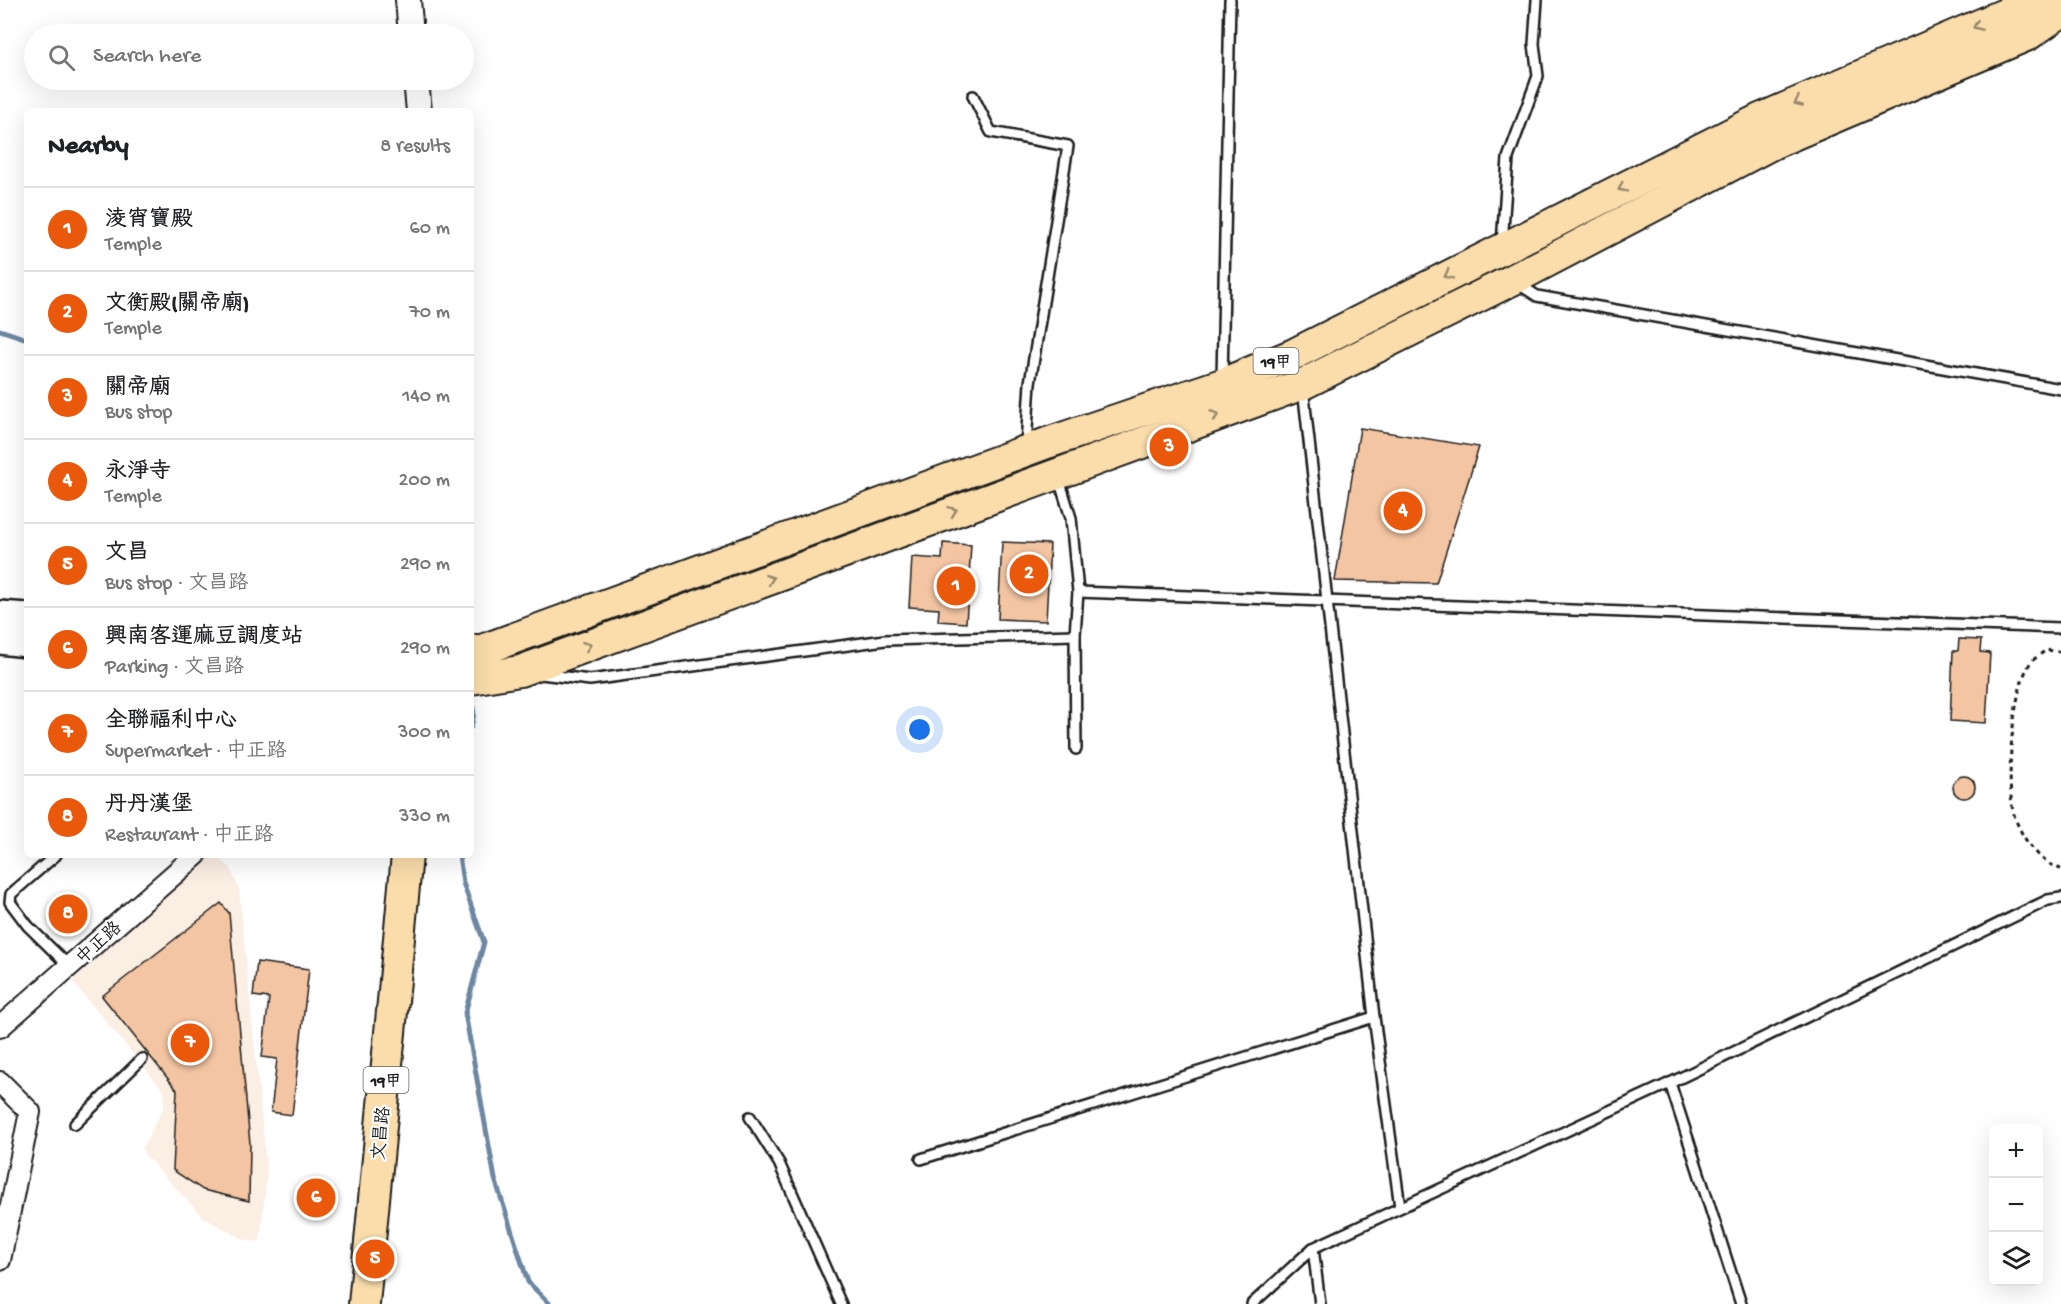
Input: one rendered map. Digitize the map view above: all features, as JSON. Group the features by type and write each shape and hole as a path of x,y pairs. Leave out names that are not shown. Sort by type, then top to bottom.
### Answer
{"main road":[{"name":"19甲","path":"474,679 520,671 1222,384 1298,369 1502,248 1762,118 2016,9 2052,0"},
{"name":"19甲","path":"474,650 482,650 1298,369 1512,280 1774,143 2028,35 2061,12"},
{"path":"2028,35 2061,37"},
{"path":"0,615 24,618"},
{"path":"0,640 24,644"},
{"name":"文昌路","path":"364,1304 407,858"}],"street":[{"path":"408,0 410,24"},
{"path":"417,90 419,108"},
{"name":"中正路","path":"0,1027 193,858"},
{"path":"0,1082 30,1112 0,1260"}],"lane":[{"path":"1222,384 1230,0"},
{"path":"1502,248 1508,158 1538,76 1533,44 1537,0"},
{"path":"973,96 991,132 1068,146 1030,383 1047,456 1071,518 1078,592 1075,635 1076,749"},
{"path":"1512,280 1537,296 2061,389"},
{"path":"1298,369 1374,1017 1400,1207"},
{"path":"1078,592 2061,628"},
{"path":"520,671 590,680 885,640 1075,635"},
{"path":"53,858 11,894 10,902 28,926 70,967"},
{"path":"1252,1304 1313,1248 1670,1083 2048,900 2061,898"},
{"path":"921,1159 1374,1017"},
{"path":"75,1124 142,1059"},
{"path":"1670,1083 1741,1304"},
{"path":"750,1117 778,1163 841,1304"},
{"path":"1313,1248 1320,1304"}],"path":[{"path":"2061,652 2046,650 2031,663 2018,699 2010,753 2013,811 2026,842 2050,865 2061,869"}],"shaded area":[{"path":"206,858 218,858 230,867 239,889 267,1173 260,1242 245,1240 204,1218 145,1155 142,1148 164,1107 164,1091 72,981"}],"building":[{"path":"1360,428 1479,447 1436,583 1335,581"},
{"path":"1002,542 1050,544 1046,621 998,619"},
{"path":"943,543 971,545 966,623 938,621 939,609 909,607 912,557 942,559"},
{"path":"1959,639 1981,640 1980,652 1990,653 1986,723 1950,721 1953,651 1958,651"},
{"path":"1964,776 1972,779 1975,787 1972,795 1964,798 1956,795 1953,787 1956,779"},
{"path":"221,903 229,913 250,1144 249,1201 203,1190 173,1170 177,1090 102,996"},
{"path":"257,962 309,969 292,1115 271,1112 277,1059 262,1057 269,998 253,996"}],"waterway":[{"path":"0,330 24,338"},
{"path":"459,858 463,883 484,942 465,1013 495,1179 528,1282 550,1304"}],"place":[{"name":"關帝廟","path":"1169,447"},
{"name":"永淨寺","path":"1403,511"},
{"name":"文衡殿(關帝廟)","path":"1029,574"},
{"name":"淩宵寶殿","path":"956,586"},
{"name":"丹丹漢堡","path":"68,914"},
{"name":"全聯福利中心","path":"190,1043"},
{"name":"興南客運麻豆調度站","path":"316,1198"},
{"name":"文昌","path":"375,1259"}]}
